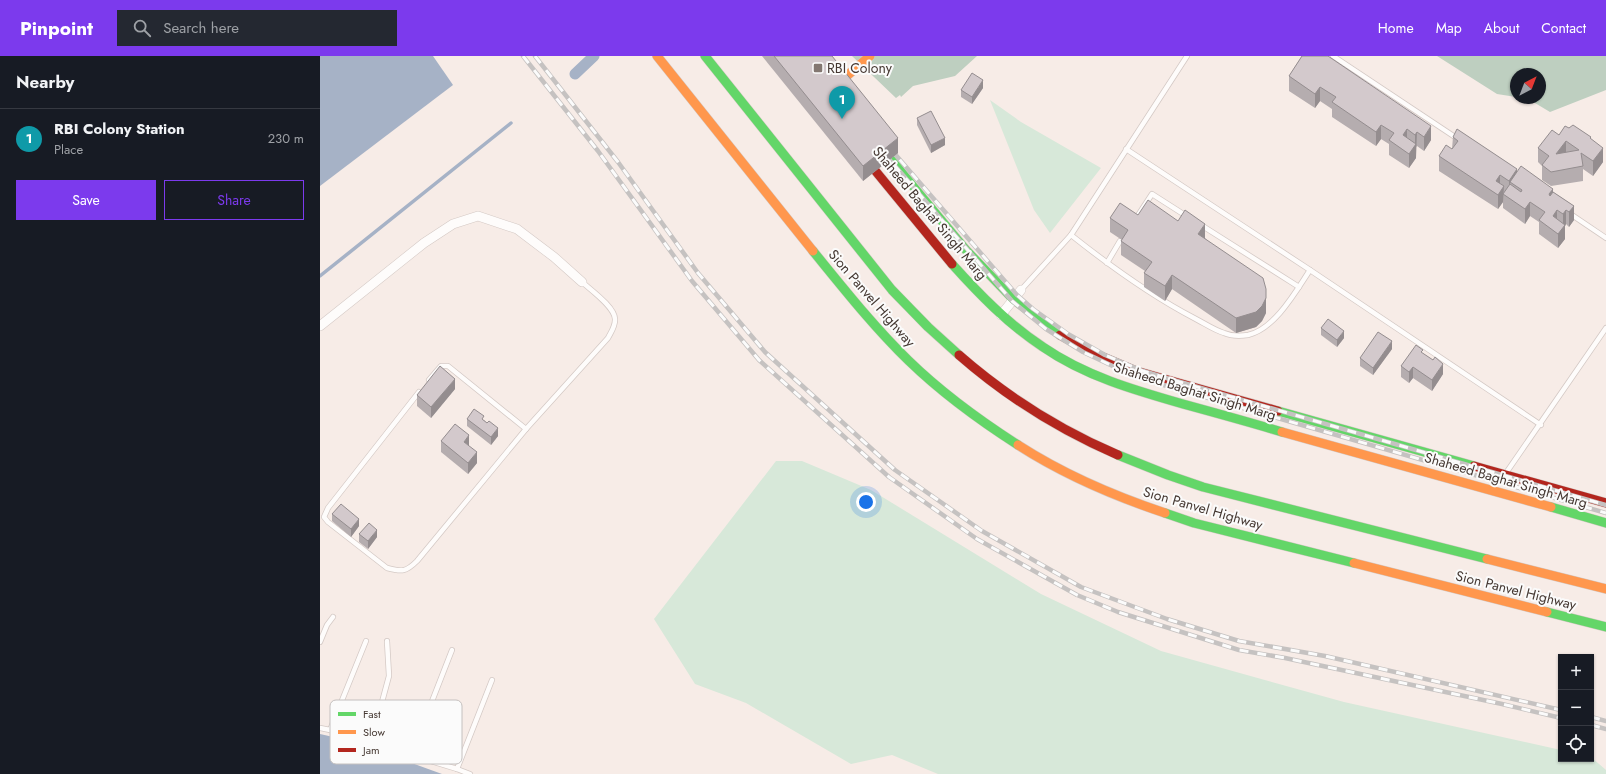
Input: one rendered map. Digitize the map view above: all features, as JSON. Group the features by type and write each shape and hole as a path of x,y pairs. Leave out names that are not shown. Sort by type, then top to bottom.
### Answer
{"main road":[{"name":"Sion Panvel Highway","path":"658,56 864,314 894,347 959,405 1032,455 1071,476 1111,494 1152,510 1194,523 1606,627"},
{"name":"Sion Panvel Highway","path":"705,56 892,290 951,349 982,376 1051,422 1125,460 1164,475 1204,487 1606,589"},
{"path":"831,90 870,56"},
{"name":"Shaheed Baghat Singh Marg","path":"872,136 966,250 1013,299 1054,331 1091,352 1136,371 1606,502"},
{"name":"Shaheed Baghat Singh Marg","path":"858,149 951,263 1001,315 1043,347 1082,370 1130,389 1606,523"}],"street":[{"path":"320,326 424,243 453,224 478,216 517,229 554,257 582,282"},
{"path":"1001,315 1021,290"}],"lane":[{"path":"1021,290 1071,235 1187,56"},
{"path":"1333,56 1463,143"},
{"path":"1126,149 1541,425"},
{"path":"1134,221 1152,194 1192,220"},
{"path":"1567,212 1606,238"},
{"path":"1199,224 1299,287"},
{"path":"1071,235 1107,263 1165,302 1224,334 1236,336 1249,335 1263,329 1277,316 1310,270"},
{"path":"1107,263 1120,242"},
{"path":"526,429 448,366 441,366 328,508 324,517 328,522 388,568 398,571 409,569 526,429 608,338 613,329 615,319 613,311 582,282"},
{"path":"1506,474 1606,328"},
{"path":"320,642 327,625 333,617"},
{"path":"342,700 366,641"},
{"path":"383,700 389,676 387,641"},
{"path":"432,700 452,650"},
{"path":"462,757 492,680"},
{"path":"320,728 330,730"},
{"path":"439,764 470,774"},
{"path":"457,770 459,764"}],"green space":[{"path":"852,56 977,56 955,76 913,86 901,97 900,95 896,98"},
{"path":"1437,56 1606,56 1606,90 1550,112 1537,104 1546,104 1546,68 1510,68 1510,96 1497,94"},
{"path":"990,100 1021,122 1101,168 1050,233 1034,210"},
{"path":"776,461 802,461 871,490 1041,594 1161,651 1344,702 1558,749 1558,762 1594,762 1594,760 1606,770 1606,774 938,774 892,755 851,764 746,703 695,684 654,619"}],"water":[{"path":"320,56 433,56 453,85 320,186"},
{"path":"320,734 330,736 330,764 414,764 442,774 320,774"}],"building":[{"path":"774,56 832,56 898,138 863,166"},
{"path":"1302,56 1328,56 1431,126 1424,137 1417,132 1415,135 1407,129 1403,135 1416,144 1409,154 1389,140 1394,133 1381,125 1376,132 1332,102 1336,97 1320,87 1315,94 1289,76"},
{"path":"972,73 983,80 972,97 961,90"},
{"path":"931,111 945,138 931,145 917,118"},
{"path":"1573,125 1591,137 1590,138 1603,148 1593,161 1581,153 1583,166 1551,172 1542,165 1549,156 1538,148 1552,130 1559,135 1565,126 1569,128","holes":["1566,141 1579,150 1556,154"]},
{"path":"1457,129 1517,169 1509,181 1500,175 1496,181 1504,186 1498,195 1439,156 1446,145 1452,149 1458,141 1453,137"},
{"path":"1521,166 1553,189 1549,194 1550,196 1553,192 1574,206 1569,212 1566,210 1563,214 1557,210 1553,216 1565,225 1558,234 1539,220 1545,212 1530,202 1525,209 1503,194 1510,184 1521,192 1522,190 1510,182"},
{"path":"1148,200 1178,221 1185,210 1205,224 1198,234 1263,278 1266,289 1266,298 1262,306 1256,312 1236,318 1172,275 1165,286 1144,273 1152,262 1121,241 1128,230 1110,218 1120,203 1138,215"},
{"path":"1328,319 1344,331 1337,340 1321,328"},
{"path":"1378,332 1392,341 1373,368 1360,358"},
{"path":"1416,345 1423,350 1421,352 1433,360 1435,357 1443,364 1432,380 1413,367 1409,372 1401,366"},
{"path":"440,366 455,379 431,407 417,395"},
{"path":"474,409 484,416 482,419 487,423 489,421 498,428 491,437 467,419"},
{"path":"455,424 469,435 464,442 477,452 468,463 441,441"},
{"path":"341,504 359,519 351,529 332,514"},
{"path":"369,523 377,530 368,541 359,534"}],"waterway":[{"path":"575,74 594,56"},
{"path":"320,276 511,123"}],"railway":[{"path":"523,56 598,151 692,281 759,360 889,477 977,539 1077,595 1118,612 1239,650 1285,658 1558,717"},
{"path":"535,56 618,162 698,273 765,352 895,470 982,531 1081,587 1167,619 1239,641 1325,656 1558,709"},
{"path":"888,146 1017,295 1033,309 1068,334 1105,355 1143,371 1163,377 1606,505"},
{"path":"882,151 1012,301 1046,329 1083,352 1121,370 1160,384 1606,513"},
{"path":"1594,718 1606,721"},
{"path":"1594,726 1606,729"}],"traffic: fast":[{"path":"705,56 892,290 928,327 959,355"},
{"path":"878,144 966,250 1013,299 1060,335"},
{"path":"813,251 871,321 909,361 961,406 1018,445"},
{"path":"952,264 983,297 1018,329 1043,347 1076,366 1110,381 1146,393 1282,432"},
{"path":"1278,411 1474,466"},
{"path":"1118,455 1203,487 1487,559"},
{"path":"1551,507 1606,523"},
{"path":"1165,513 1194,523 1354,563"},
{"path":"1547,612 1606,627"}],"traffic: slow":[{"path":"657,56 813,251"},
{"path":"836,85 870,56"},
{"path":"1282,432 1551,507"},
{"path":"1018,445 1035,456 1089,484 1165,513"},
{"path":"1487,559 1606,589"},
{"path":"1354,563 1547,612"}],"traffic: jam":[{"path":"864,157 952,264"},
{"path":"1060,335 1091,352 1136,371 1278,411"},
{"path":"959,355 1015,399 1075,435 1118,455"},
{"path":"1474,466 1606,503"}],"place":[{"name":"RBI Colony","path":"818,68"},
{"name":"RBI Colony Station","path":"842,119"}]}
